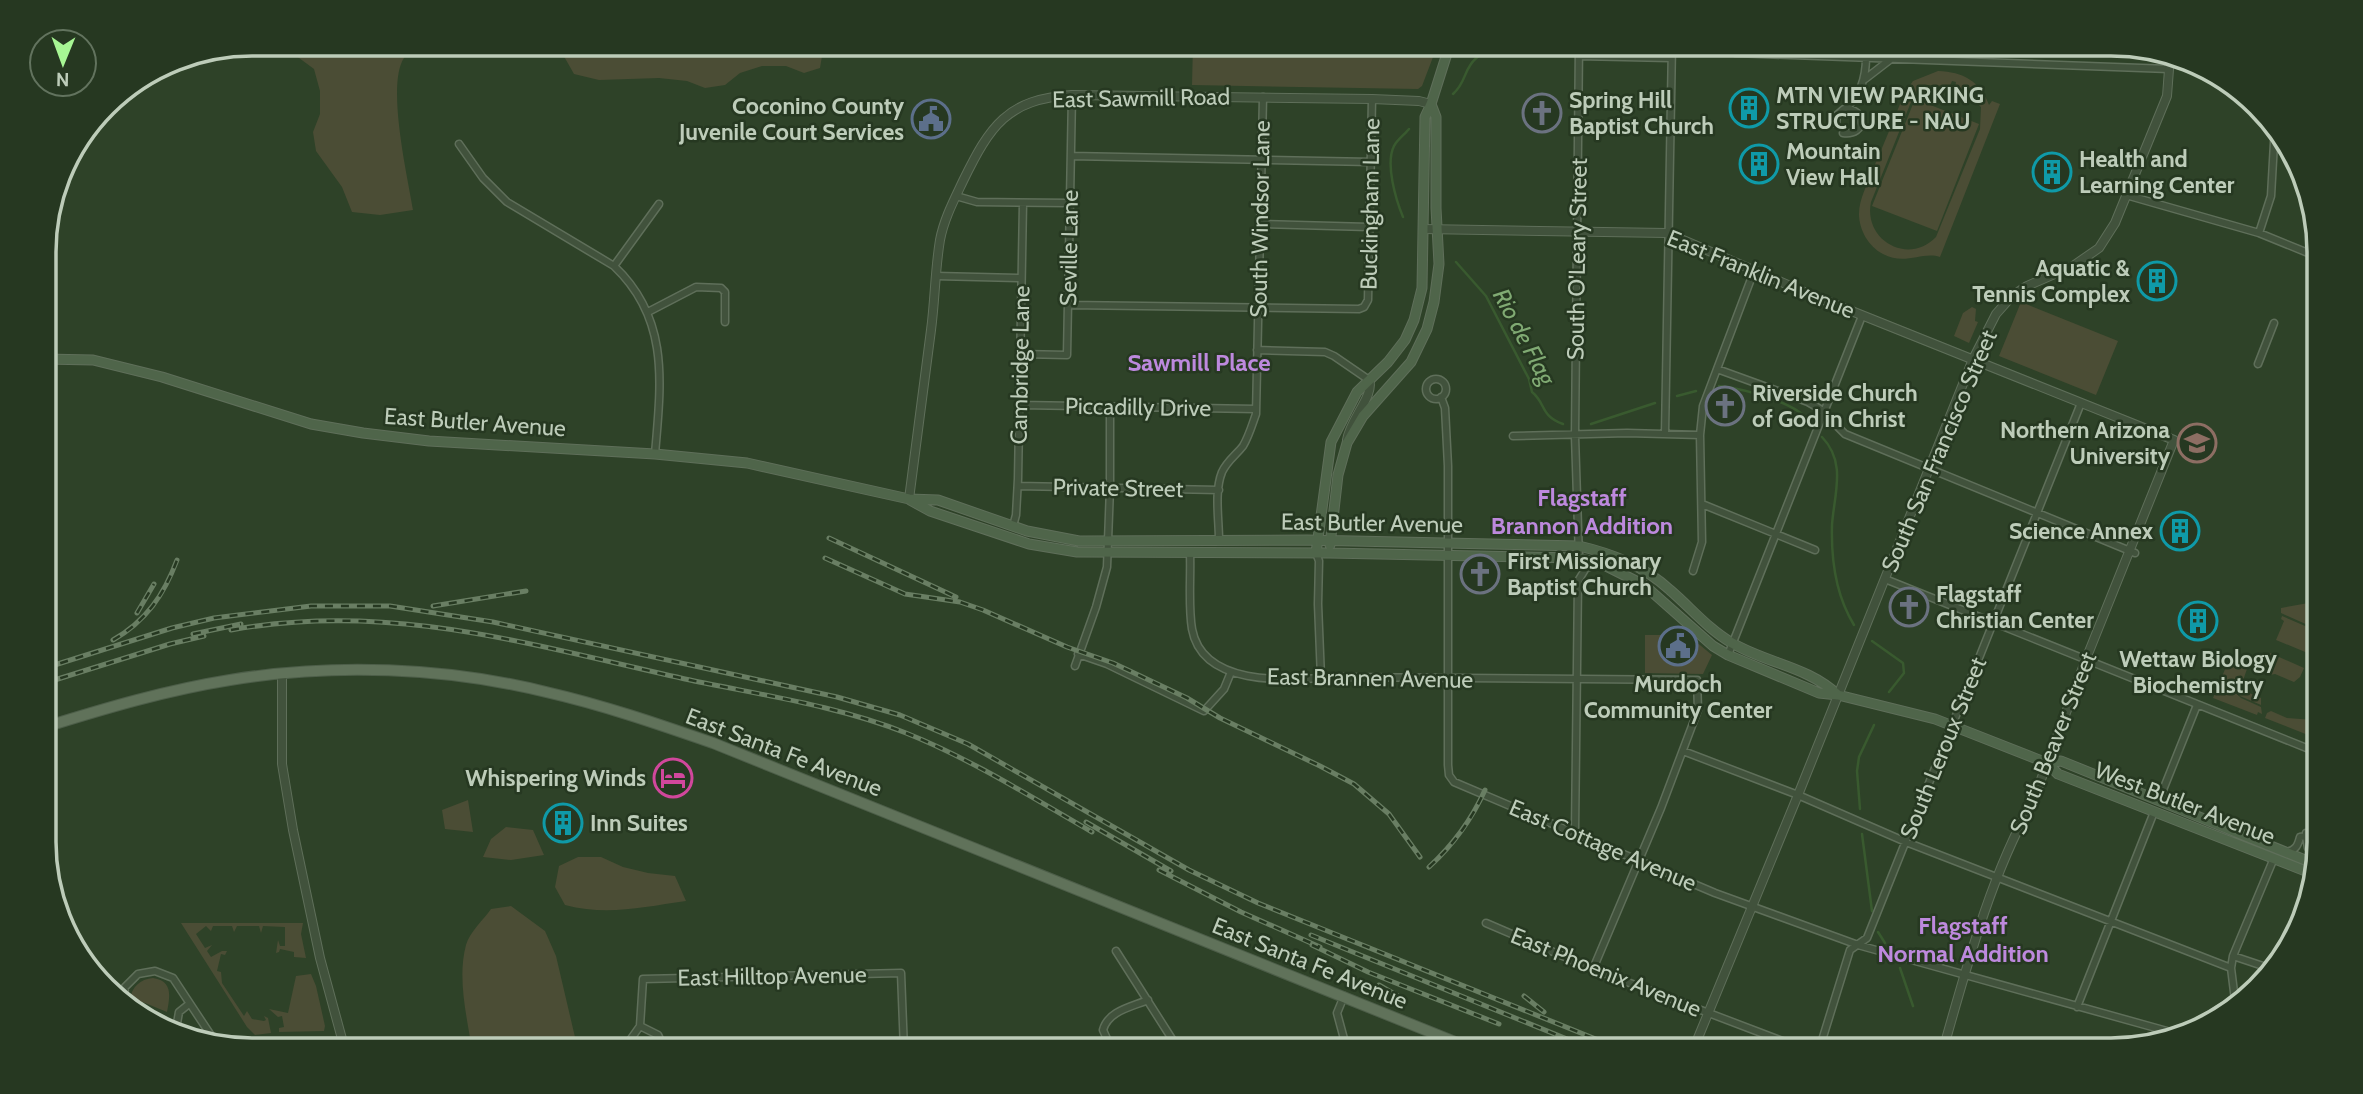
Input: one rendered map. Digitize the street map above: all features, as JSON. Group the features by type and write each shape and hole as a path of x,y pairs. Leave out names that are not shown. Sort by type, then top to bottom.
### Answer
{"main road":[{"path":"1317,557 1331,442 1357,393 1388,362 1405,340 1414,320 1422,288 1424,117 1431,104 1446,56"},
{"path":"1329,553 1338,475 1347,443 1363,416 1411,362 1427,329 1434,302 1439,264 1436,117 1431,104"},
{"name":"East Butler Avenue","path":"56,359 93,360 162,377 311,424 363,433 429,441 655,454 747,463 908,499 938,500 1053,538 1109,541 1317,540 1579,546 1622,558 1669,588 1711,629 1733,643 1823,681 1838,695"},
{"name":"East Butler Avenue","path":"908,499 930,511 1051,549 1109,554 1190,553 1317,557 1329,553 1579,558 1606,566 1644,585 1728,656 1819,693 1908,711 1953,725"},
{"name":"East Santa Fe Avenue","path":"56,724 157,694 282,673 377,670 461,677 546,691 713,743 1443,1037"},
{"name":"West Butler Avenue","path":"1953,725 2047,763 2058,774 2304,870"},
{"name":"West Butler Avenue","path":"2047,763 2061,761 2306,859"},
{"path":"2128,801 2133,799 2149,804 2158,800"}],"street":[{"path":"1579,56 1670,58 1665,434"},
{"name":"South O'Leary Street","path":"1579,56 1575,436 1579,558"},
{"path":"1822,56 2169,69"},
{"path":"1836,124 1837,115 1854,100 1864,80 1866,57"},
{"path":"1864,80 1891,58"},
{"name":"South San Francisco Street","path":"1698,1038 1973,359 1996,314 2012,296 2027,286 2073,266 2099,248 2115,223 2167,96 2169,65"},
{"name":"East Sawmill Road","path":"908,499 932,328 941,237 956,196 980,146 992,128 1013,110 1051,96 1072,94 1372,99 1431,104"},
{"name":"Seville Lane","path":"1020,354 1067,355 1072,94"},
{"name":"South Windsor Lane","path":"1219,540 1221,474 1250,434 1256,410 1263,97"},
{"name":"Buckingham Lane","path":"1258,308 1359,309 1364,307 1368,300 1372,99"},
{"path":"1843,133 1851,134 1858,129 1861,121 1854,100"},
{"path":"1844,109 1853,109 1858,113"},
{"path":"459,144 483,178 507,202 614,266 628,280 648,312 657,339 655,454"},
{"path":"2259,233 2271,197 2274,144"},
{"path":"1071,156 1371,162"},
{"path":"2126,195 2259,233 2307,253"},
{"path":"956,196 977,202 1070,203"},
{"name":"Cambridge Lane","path":"1013,526 1018,486 1023,203"},
{"path":"614,266 659,204"},
{"path":"1260,224 1369,227"},
{"name":"East Franklin Avenue","path":"1424,229 1668,233 1863,316 2174,440"},
{"path":"1693,571 1702,542 1700,435 1703,406 1754,271"},
{"path":"936,276 1021,278"},
{"path":"648,312 696,287 721,288 725,292 724,322"},
{"path":"1069,305 1258,308"},
{"path":"1728,656 1863,316"},
{"path":"2258,364 2274,323"},
{"path":"1257,350 1325,352 1369,380 1370,394 1350,426 1347,443"},
{"path":"1717,369 1795,396 1824,413 1845,434 2132,552"},
{"path":"1441,397 1447,430 1450,678"},
{"name":"South Leroux Street","path":"1823,1038 1850,950 1867,938 2081,403"},
{"name":"Piccadilly Drive","path":"1020,405 1256,410"},
{"path":"1075,666 1096,607 1109,554 1110,407"},
{"path":"1513,436 1626,433 1700,435"},
{"name":"South Beaver Street","path":"1945,1038 1964,974 1998,878 2132,552 2174,440"},
{"name":"Private Street","path":"1018,486 1219,490"},
{"path":"1702,504 1815,550"},
{"path":"1078,654 1107,664 1204,711 1224,689 1231,672 1212,664 1196,642 1192,628 1190,553"},
{"path":"1317,557 1321,678"},
{"path":"1575,832 1578,581 1586,568 1594,565 1606,566"},
{"path":"1885,579 2307,748"},
{"name":"East Brannen Avenue","path":"1231,672 1252,677 1697,680 1698,710 1683,751"},
{"path":"282,673 282,764 320,958 341,1038"},
{"name":"East Cottage Avenue","path":"1450,678 1448,765 1449,775 1454,782 1752,907 1858,944 2164,1030"},
{"path":"2158,800 2197,705"},
{"path":"1593,969 1683,751 1798,795 1906,842 2231,968"},
{"path":"2077,1007 2154,812"},
{"path":"2307,832 2307,842"},
{"path":"2285,852 2292,851 2300,838 2306,836"},
{"path":"2234,994 2231,968 2233,956 2274,858"},
{"name":"East Phoenix Avenue","path":"1486,923 1593,969 1772,1038"},
{"path":"1116,951 1172,1038"},
{"path":"2233,956 2262,966"},
{"path":"125,990 138,974 155,971 173,978 209,1033"},
{"name":"East Hilltop Avenue","path":"640,1026 643,979 901,973 904,1038"},
{"path":"1343,996 1337,1013 1344,1038"},
{"path":"1105,1038 1103,1030 1110,1016 1148,1000"},
{"path":"177,1023 179,1012 189,1004"},
{"path":"632,1038 640,1026 659,1038"}],"green space":[{"path":"296,56 406,56 399,71 397,89 400,132 413,210 380,215 352,212 342,187 316,151 313,132 320,114 320,91 314,69"},
{"path":"564,56 822,56 820,68 804,73 786,66 762,66 740,73 725,85 705,88 687,81 659,78 599,80 574,74"},
{"path":"1193,56 1433,56 1422,86 1418,89 1192,85"},
{"path":"1938,71 1955,73 1975,84 1989,105 1992,101 2000,104 1940,257 1899,259 1883,254 1869,242 1859,220 1859,208 1904,94 1913,81","holes":["1952,81 1956,82 1955,87 1981,107 1980,129 1936,237 1913,249 1890,245 1874,228 1870,216 1871,202 1913,97 1926,85 1950,86"]},
{"path":"1915,99 1979,124 1937,231 1872,206"},
{"path":"2021,302 2118,341 2096,395 1999,356"},
{"path":"1972,307 1976,309 1975,321 1978,322 1969,343 1954,336 1963,313"},
{"path":"2307,603 2307,625 2281,613 2281,608"},
{"path":"2282,616 2307,627 2307,653 2276,640 2284,621"},
{"path":"1645,635 1667,635 1666,654 1689,654 1689,636 1712,655 1703,674 1645,673"},
{"path":"2270,653 2304,668 2300,677 2294,682 2275,674 2270,675 2263,670"},
{"path":"2228,662 2247,669 2240,689 2261,698 2261,705 2240,696 2231,684 2221,679"},
{"path":"2220,682 2241,698 2261,707 2262,714 2258,712 2257,715 2213,698"},
{"path":"2271,711 2287,718 2307,719 2307,735 2265,718"},
{"path":"468,800 473,832 445,829 442,810"},
{"path":"506,827 533,830 544,855 511,860 483,857 491,839"},
{"path":"578,857 601,857 623,867 675,876 686,901 610,910 565,905 555,887 559,866"},
{"path":"511,906 545,931 556,956 575,1038 470,1038 463,984 463,958 473,931 491,909"},
{"path":"181,923 303,923 301,934 306,958 294,957 294,952 280,949 276,953 278,940 280,946 285,946 285,927 263,926 261,933 259,926 237,926 234,932 232,926 213,926 211,931 206,926 196,934 205,948 212,945 207,951 211,957 227,951 225,955 221,954 217,971 221,972 222,983 244,1016 247,1011 252,1019 264,1021 264,1016 268,1018 271,1033 255,1035 247,1027"},
{"path":"311,974 316,986 324,1031 279,1032 279,1028 284,1027 282,1016 278,1017 269,1009 288,1013 296,976"},
{"path":"153,978 167,986 167,1012 131,995 137,984"}],"waterway":[{"name":"Rio de Flag","path":"1453,94 1468,68 1479,56"},
{"name":"Rio de Flag","path":"1403,217 1395,192 1391,162 1394,146 1409,129"},
{"name":"Rio de Flag","path":"1456,262 1486,296 1529,379 1532,392 1550,417 1563,424"},
{"name":"Rio de Flag","path":"1719,386 1755,393 1782,403 1811,423"},
{"name":"Rio de Flag","path":"1677,396 1696,391"},
{"name":"Rio de Flag","path":"1591,424 1655,403"},
{"name":"Rio de Flag","path":"1822,437 1830,447 1837,468 1832,525 1836,577 1843,602 1854,625"},
{"name":"Rio de Flag","path":"1872,641 1903,663 1904,673 1889,692"},
{"name":"Rio de Flag","path":"1860,809 1857,771 1859,757 1874,725"},
{"name":"Rio de Flag","path":"1862,834 1872,911"},
{"name":"Rio de Flag","path":"1878,932 1885,943"},
{"name":"Rio de Flag","path":"1900,968 1913,1006"}],"railway":[{"path":"829,538 956,597"},
{"path":"825,558 905,594 960,602 983,610 1067,647 1113,663 1187,698 1220,718 1354,784 1389,814 1420,857"},
{"path":"113,640 144,616 160,596 177,560"},
{"path":"137,613 154,584"},
{"path":"433,606 526,591"},
{"path":"56,665 172,628 214,618 311,606 390,606 493,622 837,697 900,715 968,744 1189,870 1258,903 1593,1038"},
{"path":"231,630 291,622 349,621 463,631 827,708 930,743 1000,779 1092,832"},
{"path":"193,634 241,624"},
{"path":"56,680 204,636"},
{"path":"1429,867 1461,832 1485,790"},
{"path":"1086,822 1171,871"},
{"path":"1159,870 1241,912 1320,947"},
{"path":"1311,935 1564,1038"},
{"path":"1312,945 1368,972 1499,1024"},
{"path":"1379,985 1403,999"},
{"path":"1524,996 1544,1012"}],"place":[{"name":"MTN VIEW PARKING STRUCTURE - NAU","path":"1749,108"},
{"name":"Spring Hill Baptist Church","path":"1542,113"},
{"name":"Coconino County Juvenile Court Services","path":"931,119"},
{"name":"Mountain View Hall","path":"1759,164"},
{"name":"Health and Learning Center","path":"2052,172"},
{"name":"Aquatic & Tennis Complex","path":"2157,281"},
{"name":"Riverside Church of God in Christ","path":"1725,406"},
{"name":"Northern Arizona University","path":"2197,443"},
{"name":"Science Annex","path":"2180,531"},
{"name":"First Missionary Baptist Church","path":"1480,574"},
{"name":"Flagstaff Christian Center","path":"1909,607"},
{"name":"Wettaw Biology Biochemistry","path":"2198,621"},
{"name":"Murdoch Community Center","path":"1678,646"},
{"name":"Whispering Winds","path":"673,778"},
{"name":"Inn Suites","path":"563,823"}],"district":[{"name":"Sawmill Place","path":"1199,363"},
{"name":"Flagstaff Brannon Addition","path":"1582,512"},
{"name":"Flagstaff Normal Addition","path":"1963,940"}]}
